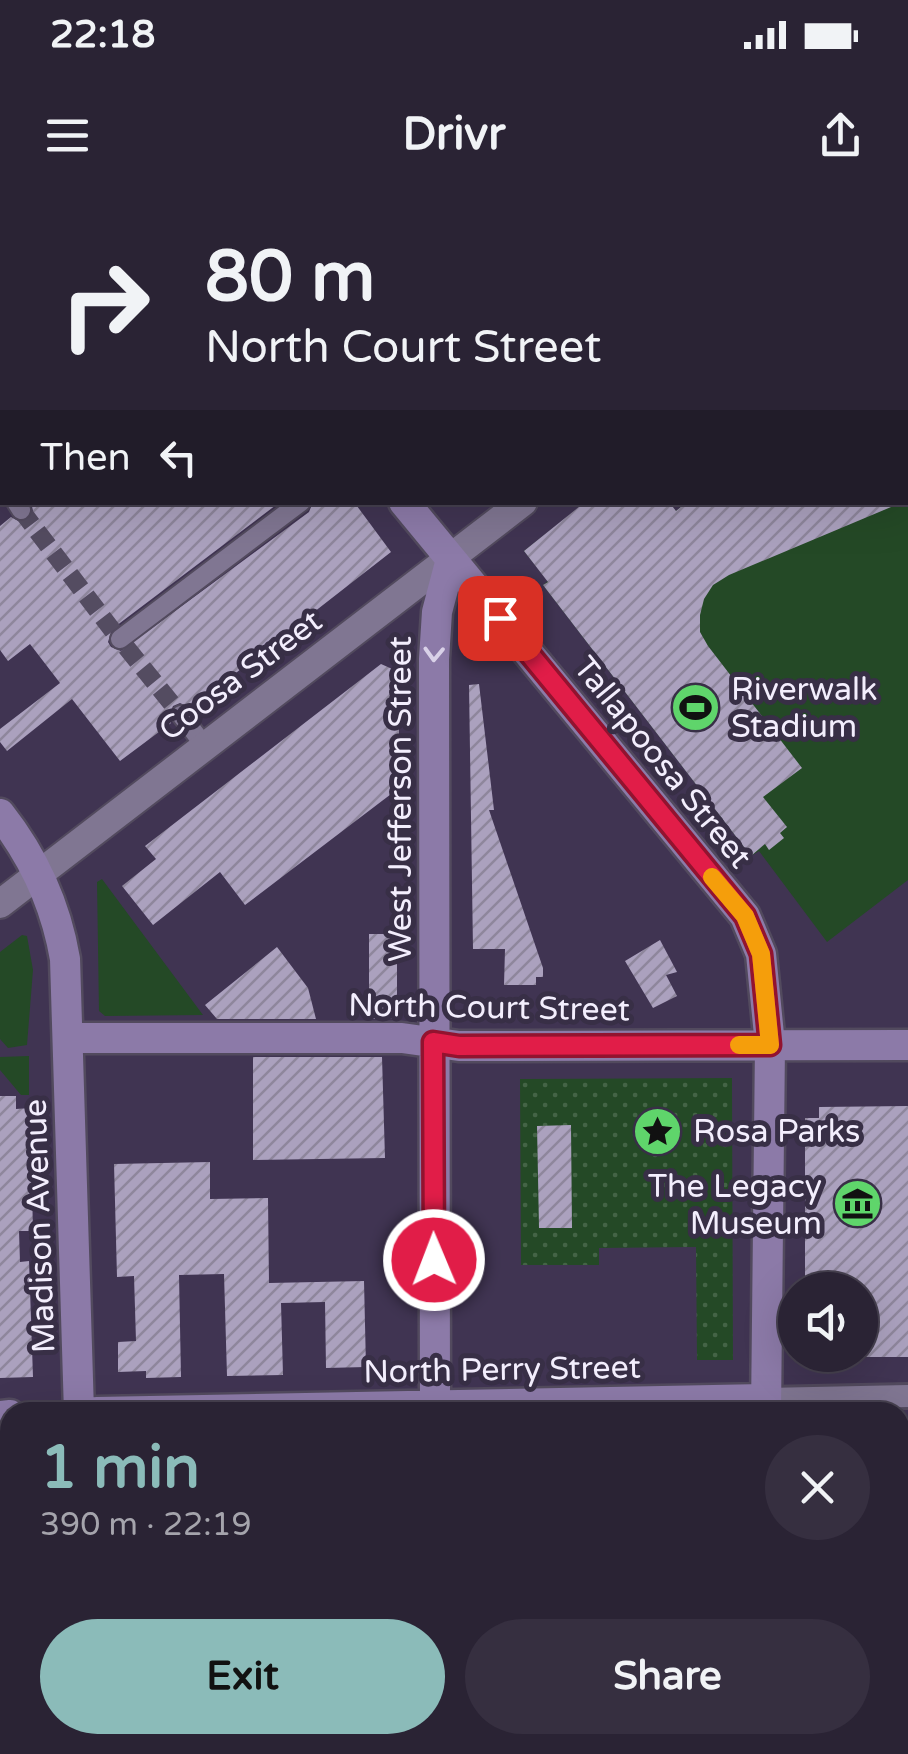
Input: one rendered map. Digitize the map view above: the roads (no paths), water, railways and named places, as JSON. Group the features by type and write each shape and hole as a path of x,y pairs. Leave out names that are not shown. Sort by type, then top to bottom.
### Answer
{"main road":[{"name":"Tallapoosa Street","path":"406,505 745,916 761,954 770,1045 766,1402"},
{"name":"West Jefferson Street","path":"435,1402 434,659 437,612 451,559"},
{"name":"Madison Avenue","path":"0,814 38,875 59,926 65,959 80,1402"},
{"name":"North Court Street","path":"68,1038 402,1038 459,1046 908,1045"}],"street":[{"path":"120,639 298,505"},
{"name":"Coosa Street","path":"0,904 519,505"},
{"path":"181,715 204,746"},
{"name":"North Perry Street","path":"823,1402 908,1396"}],"tunnel":[{"path":"21,510 113,631"},
{"path":"126,647 181,715"}],"place":[{"name":"Riverwalk Stadium","path":"696,707"},
{"name":"Rosa Parks","path":"658,1131"},
{"name":"The Legacy Museum","path":"857,1204"}]}
